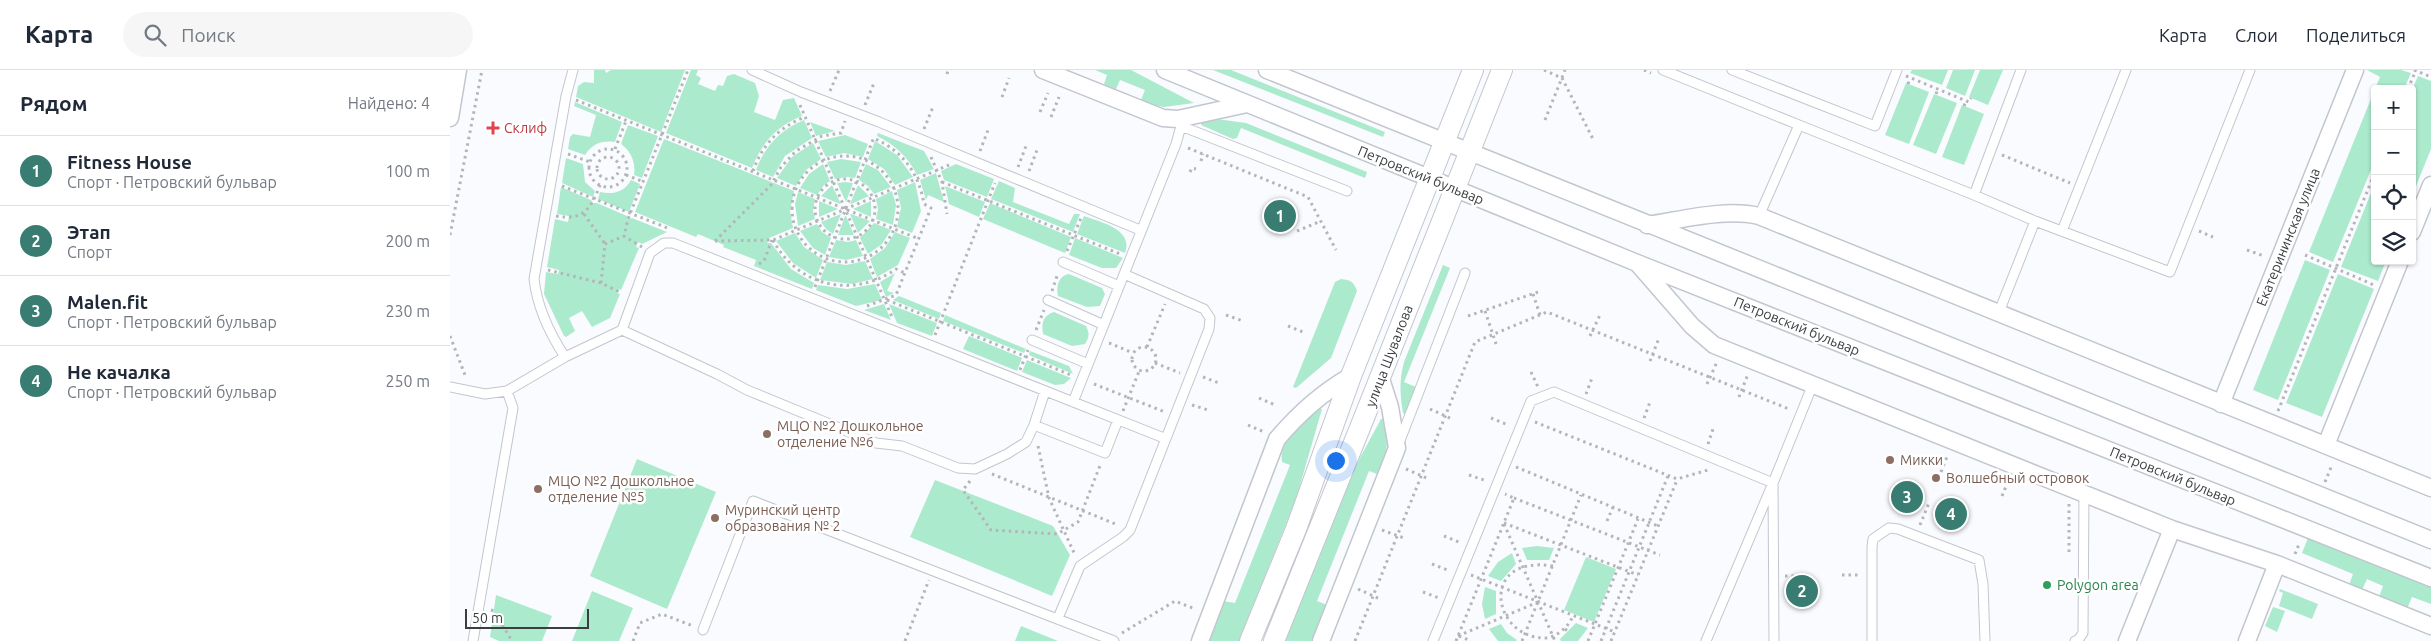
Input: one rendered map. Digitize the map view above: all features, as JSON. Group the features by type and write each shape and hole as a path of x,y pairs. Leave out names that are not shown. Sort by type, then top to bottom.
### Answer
{"street":[{"path":"450,118 458,70"},
{"path":"1043,70 1180,123 1247,104"},
{"name":"Петровский бульвар","path":"1164,70 1637,262 2431,578"},
{"path":"1267,70 2431,540"},
{"name":"улица Шувалова","path":"1250,641 1296,529 1351,376 1428,177 1473,70"},
{"name":"улица Шувалова","path":"1274,641 1381,380 1454,188 1502,70"},
{"name":"Екатерининская улица","path":"2221,404 2355,70"},
{"path":"2416,222 2431,185"},
{"path":"1647,225 1709,216 1748,214 1759,216 2431,488"},
{"path":"1637,262 1692,326 1714,345 2172,529 2277,564 2431,626"},
{"path":"2326,445 2398,265"},
{"path":"1200,641 1277,439 1296,416 1325,391 1351,376"},
{"path":"1321,641 1397,448 1390,407 1381,380"},
{"path":"2127,641 2172,529"},
{"path":"2247,641 2277,564"}],"lane":[{"path":"565,356 555,342 536,293 534,279 566,96 573,70"},
{"path":"752,70 801,92 879,122 1140,230"},
{"path":"1663,70 2035,221 2170,272 2250,70"},
{"path":"1732,70 1875,126 1896,71"},
{"path":"1974,195 2021,70"},
{"path":"2062,231 2126,70"},
{"path":"1072,402 1176,144 1180,123 1347,191"},
{"path":"1759,216 1798,125"},
{"path":"2000,312 2035,221"},
{"path":"450,387 485,394 507,391 565,356 622,330 650,253 664,244 674,244 1164,438"},
{"path":"1065,258 1120,286"},
{"path":"1397,448 1465,273"},
{"path":"1058,618 1080,566 1123,537 1130,530 1164,438 1209,329 1210,318 1204,309 1124,274"},
{"path":"1048,300 1104,325"},
{"path":"622,330 747,390 876,443 902,446 958,468 974,469 1007,454 1026,442 1034,425 1045,391"},
{"path":"1032,340 1088,364"},
{"path":"1706,641 1813,384"},
{"path":"473,641 513,408 507,391"},
{"path":"1433,641 1531,401 1554,392 1772,483"},
{"path":"1034,425 1105,453 1118,420"},
{"path":"1772,483 1774,641"},
{"path":"2075,641 2083,633 2084,493"},
{"path":"703,630 753,500 1114,641"},
{"path":"1872,641 1873,539 1889,528 1898,529 1979,560 1983,584 1985,641"},
{"path":"1086,641 1090,631"}],"path":[{"path":"450,235 482,70"},
{"path":"624,236 630,215 688,70"},
{"path":"830,92 839,70"},
{"path":"1544,70 1562,78 1593,139"},
{"path":"1545,120 1565,70"},
{"path":"1644,70 1651,73"},
{"path":"2409,85 2415,70 2431,77"},
{"path":"1896,71 1970,102 1971,98"},
{"path":"1002,97 1009,78"},
{"path":"1908,84 1910,78"},
{"path":"1923,83 1925,79"},
{"path":"865,106 874,83"},
{"path":"1936,94 1938,89"},
{"path":"1040,112 1048,93"},
{"path":"1051,117 1058,97"},
{"path":"576,100 919,239"},
{"path":"798,100 894,321"},
{"path":"1964,106 1966,100"},
{"path":"924,129 933,108"},
{"path":"753,171 761,154 772,138 788,125 805,117"},
{"path":"615,149 626,121"},
{"path":"979,152 988,130"},
{"path":"713,246 715,241 771,185 790,156 815,139 841,133"},
{"path":"814,290 874,138 899,154 917,178 924,204 931,208 896,295 886,301 860,308"},
{"path":"1018,167 1026,146"},
{"path":"606,148 607,157"},
{"path":"606,148 615,149 623,154 628,166 626,175 620,183 611,187 600,185 594,181 589,171 590,162 598,151 606,148"},
{"path":"1186,148 1308,197 1336,250"},
{"path":"927,150 942,182 947,214"},
{"path":"1028,172 1037,150"},
{"path":"568,154 590,162"},
{"path":"1201,161 1203,154"},
{"path":"2001,155 2070,183"},
{"path":"844,156 865,160 882,171 894,188 898,202 898,215 894,229 883,246 866,258 846,262 826,259 808,247 796,230 792,209 796,189 807,172 824,160 844,156"},
{"path":"607,157 614,159 619,167 617,174 610,178 601,176 598,170 599,162 607,157"},
{"path":"715,241 773,240 953,163"},
{"path":"619,167 628,166"},
{"path":"1190,172 1192,168 1196,169"},
{"path":"589,171 598,170"},
{"path":"626,175 644,182"},
{"path":"2278,412 2374,175"},
{"path":"610,178 611,187"},
{"path":"847,179 856,182 866,188 873,197 875,209 873,220 867,230 857,236 848,239 834,237 824,230 818,220 815,209 818,198 824,188 833,182 847,179"},
{"path":"934,337 996,180"},
{"path":"942,182 1122,254"},
{"path":"562,185 630,215 671,230"},
{"path":"556,216 568,219 584,214 594,200 600,185"},
{"path":"584,214 605,244 601,283"},
{"path":"1065,258 1082,215"},
{"path":"1297,231 1321,221"},
{"path":"2199,231 2213,237"},
{"path":"605,244 624,236"},
{"path":"624,236 637,244"},
{"path":"773,240 780,252 794,267 817,281 830,285 850,287 876,281 896,270 905,273"},
{"path":"752,262 760,264 764,261 773,240"},
{"path":"2247,250 2269,258"},
{"path":"2306,255 2379,287"},
{"path":"547,270 601,283 618,291"},
{"path":"1468,316 1542,291"},
{"path":"1533,294 1540,315"},
{"path":"886,301 1073,376"},
{"path":"1147,347 1166,303"},
{"path":"1485,311 1496,344"},
{"path":"1226,314 1243,321"},
{"path":"1590,336 1600,314"},
{"path":"1288,326 1303,332"},
{"path":"450,336 465,375"},
{"path":"1650,361 1659,338"},
{"path":"1118,347 1133,354"},
{"path":"1133,354 1141,348 1147,347"},
{"path":"1133,354 1134,364 1140,369 1150,368 1155,363 1155,355 1147,347"},
{"path":"1019,372 1028,350"},
{"path":"1708,384 1718,362"},
{"path":"1155,363 1170,368"},
{"path":"1118,420 1140,369"},
{"path":"1739,397 1748,374"},
{"path":"1202,376 1219,382"},
{"path":"1102,387 1152,407"},
{"path":"1259,398 1275,405"},
{"path":"1192,404 1208,410"},
{"path":"1430,409 1452,419"},
{"path":"1491,418 1511,426"},
{"path":"1525,418 1677,479 1714,468 1717,460"},
{"path":"1034,425 1049,498 1080,566"},
{"path":"1248,425 1264,432"},
{"path":"1704,454 1714,426"},
{"path":"975,479 967,482 963,490 991,530 1057,534 1078,522 1105,453"},
{"path":"1941,472 1949,454"},
{"path":"2323,486 2333,462"},
{"path":"1506,463 1658,526"},
{"path":"1406,469 1428,479"},
{"path":"990,474 1130,530"},
{"path":"1469,475 1487,482"},
{"path":"1601,641 1668,476"},
{"path":"2002,496 2009,478"},
{"path":"1611,641 1677,479"},
{"path":"1504,494 1660,555"},
{"path":"1523,639 1581,495"},
{"path":"1456,641 1514,498"},
{"path":"1920,525 1929,503"},
{"path":"1607,521 1613,508"},
{"path":"1588,641 1638,518"},
{"path":"1504,523 1638,575"},
{"path":"1504,523 1555,641"},
{"path":"1382,530 1404,538"},
{"path":"1444,536 1471,547"},
{"path":"1538,558 1538,564"},
{"path":"1432,564 1482,579 1615,632"},
{"path":"1553,566 1538,564 1524,567 1512,575 1503,588 1500,602 1503,617 1523,639 1538,640 1553,636 1565,628 1573,616"},
{"path":"905,641 933,570"},
{"path":"1507,572 1512,575"},
{"path":"1842,576 1860,575"},
{"path":"1784,576 1799,576"},
{"path":"1358,589 1380,599"},
{"path":"1122,633 1175,602 1195,609"},
{"path":"1495,602 1500,602"},
{"path":"1458,636 1538,602"},
{"path":"494,611 512,641"},
{"path":"633,641 640,623 662,614 703,630"},
{"path":"1565,628 1569,632"},
{"path":"1458,636 1471,641"}],"green space":[{"path":"594,70 605,70 606,73 611,70 685,70 661,132 576,97 578,86 584,82 594,83"},
{"path":"691,70 698,70 696,75 701,78 698,84 715,91 718,85 723,86 727,76 734,74 755,83 759,96 754,112 775,120 783,100 794,98 802,116 785,125 771,136 752,168 666,133"},
{"path":"1095,70 1131,70 1194,103 1164,107 1142,103 1141,100 1145,90 1120,80 1116,89 1112,91 1106,88 1104,84 1107,75"},
{"path":"1213,70 1231,70 1385,132 1383,137"},
{"path":"1912,70 1948,70 1942,85 1910,73"},
{"path":"1953,70 1975,70 1965,96 1946,88"},
{"path":"1980,70 2003,70 1988,105 1969,97"},
{"path":"2367,70 2401,70 2411,73 2406,85 2377,85 2380,77"},
{"path":"2418,76 2431,81 2431,149 2416,186 2416,85 2414,85"},
{"path":"1906,83 1929,92 1909,144 1885,135"},
{"path":"1934,94 1957,103 1936,154 1913,145"},
{"path":"2371,99 2371,170 2333,262 2309,252"},
{"path":"575,102 622,122 615,142 598,144 585,155 568,149 570,137 573,134 590,137 596,115 574,106"},
{"path":"1962,105 1984,114 1964,165 1942,157"},
{"path":"1217,119 1246,123 1367,172 1365,178 1241,128 1237,138 1233,139 1201,125 1203,121"},
{"path":"804,120 812,138 785,156 773,177 756,170 764,153 774,140 795,124"},
{"path":"810,122 835,131 816,136"},
{"path":"628,125 658,136 642,178 634,175 632,158 628,150 621,144"},
{"path":"878,133 924,151 934,169 917,175 905,157 890,143 877,136"},
{"path":"845,135 868,144 863,157 844,153 826,157 818,141"},
{"path":"664,139 794,191 790,211 793,228 769,238 767,243 771,243 791,269 814,283 812,289 754,266 756,260 723,247 724,245 698,234 696,237 635,212"},
{"path":"875,141 897,155 913,177 895,185 884,169 868,159"},
{"path":"813,143 821,159 806,170 796,186 777,178 792,157"},
{"path":"566,158 583,164 585,182 595,191 593,197 562,183"},
{"path":"841,159 861,162 855,178 835,179 827,162"},
{"path":"823,164 830,181 824,185 817,195 800,188 809,174"},
{"path":"866,164 878,170 891,187 874,194 868,186 859,180"},
{"path":"956,164 994,179 987,197 944,180 941,171"},
{"path":"936,173 944,202 928,195 926,200 920,180"},
{"path":"631,180 640,184 629,212 598,199 600,192 618,192"},
{"path":"999,181 1015,188 1013,202 1069,224 1074,214 1080,214 1073,232 991,199"},
{"path":"915,182 921,211 912,233 897,227 901,208 897,190"},
{"path":"837,183 853,183 846,202"},
{"path":"832,185 841,204 821,196"},
{"path":"858,185 869,196 850,204"},
{"path":"945,186 985,202 979,217 949,204"},
{"path":"561,187 591,200 593,203 627,216 628,219 632,218 667,232 642,244 638,242 636,247 639,248 621,290 618,289 617,293 620,294 610,318 592,327 582,311 569,318 575,331 566,337 544,294 546,272 558,274 559,270 547,267 555,219 568,222 569,216 557,214"},
{"path":"892,191 896,205 893,225 876,219 878,209 876,199"},
{"path":"798,192 815,199 813,211 815,219 798,226 795,204"},
{"path":"2371,193 2371,265 2384,265 2378,281 2341,267"},
{"path":"819,201 838,209 819,217"},
{"path":"871,201 871,217 853,209"},
{"path":"990,203 1071,237 1065,253 983,219"},
{"path":"841,214 833,234 821,222"},
{"path":"851,214 870,221 858,233"},
{"path":"845,216 854,235 838,235"},
{"path":"1084,216 1106,224 1120,232 1125,238 1125,253 1077,234"},
{"path":"874,223 891,230 882,244 868,254 860,238"},
{"path":"817,224 822,232 831,238 825,255 813,248 800,231"},
{"path":"895,232 910,238 898,265 877,277 870,259 885,248"},
{"path":"795,233 804,247 823,260 816,278 793,263 776,241"},
{"path":"1075,238 1123,258 1116,268 1102,268 1069,255"},
{"path":"836,240 848,242 856,240 863,256 846,260 829,257"},
{"path":"2305,260 2330,270 2278,400 2253,390"},
{"path":"865,261 873,279 852,284 820,280 827,262 846,265"},
{"path":"1443,265 1450,268 1404,382 1416,387 1405,414 1403,413 1400,388 1404,362"},
{"path":"895,273 887,291 894,293 886,297 880,282"},
{"path":"1069,274 1102,288 1105,294 1100,306 1087,307 1058,296 1057,289 1060,279"},
{"path":"2338,274 2374,289 2322,417 2286,403"},
{"path":"1341,279 1352,282 1357,291 1331,358 1296,388 1293,387 1335,282"},
{"path":"875,284 882,300 856,306 816,290 818,285 847,289"},
{"path":"899,296 941,313 939,319 893,300"},
{"path":"884,304 891,320 864,310"},
{"path":"889,304 937,323 932,336 897,323"},
{"path":"1054,312 1086,326 1088,336 1085,344 1072,346 1043,334 1042,327 1045,318"},
{"path":"945,315 1026,349 1024,353 943,321"},
{"path":"969,336 1022,358 1017,371 963,349"},
{"path":"1030,351 1069,366 1073,374 1029,355"},
{"path":"1027,360 1071,378 1064,384 1055,385 1022,372"},
{"path":"1319,408 1322,409 1296,499 1239,641 1208,641 1223,601 1235,603 1290,465 1282,462 1284,447 1293,431"},
{"path":"1381,419 1385,419 1387,441 1383,467 1380,475 1369,471 1317,601 1327,605 1313,641 1284,641 1349,478"},
{"path":"637,459 716,492 667,609 590,576"},
{"path":"935,480 1053,526 1070,555 1052,596 910,537"},
{"path":"2308,538 2431,587 2431,604 2412,597 2407,609 2379,597 2383,586 2367,579 2362,590 2349,585 2353,574 2302,553"},
{"path":"1537,546 1554,548 1549,560 1527,560 1522,548"},
{"path":"1512,553 1516,564 1501,581 1488,576 1498,562"},
{"path":"1586,557 1616,569 1594,622 1564,610"},
{"path":"1485,587 1496,591 1496,614 1485,619 1482,604"},
{"path":"2280,589 2318,604 2312,619 2279,606 2283,593 2279,591"},
{"path":"592,591 633,608 619,641 572,641"},
{"path":"496,595 552,616 542,641 499,641 490,637"},
{"path":"2273,607 2285,611 2277,632 2265,626"},
{"path":"1576,623 1588,628 1578,641 1561,641 1560,639"},
{"path":"1501,624 1516,641 1498,641 1489,629"},
{"path":"1021,626 1058,641 1015,641"}],"place":[{"name":"Склиф","path":"493,128"},
{"name":"Fitness House","path":"1280,216"},
{"name":"МЦО №2 Дошкольное отделение №6","path":"767,434"},
{"name":"Микки","path":"1890,460"},
{"name":"Волшебный островок","path":"1936,478"},
{"name":"МЦО №2 Дошкольное отделение №5","path":"538,489"},
{"name":"Malen.fit","path":"1907,497"},
{"name":"Не качалка","path":"1951,514"},
{"name":"Муринский центр образования № 2","path":"715,518"},
{"name":"Polygon area","path":"2047,585"},
{"name":"Этап","path":"1802,591"}]}
